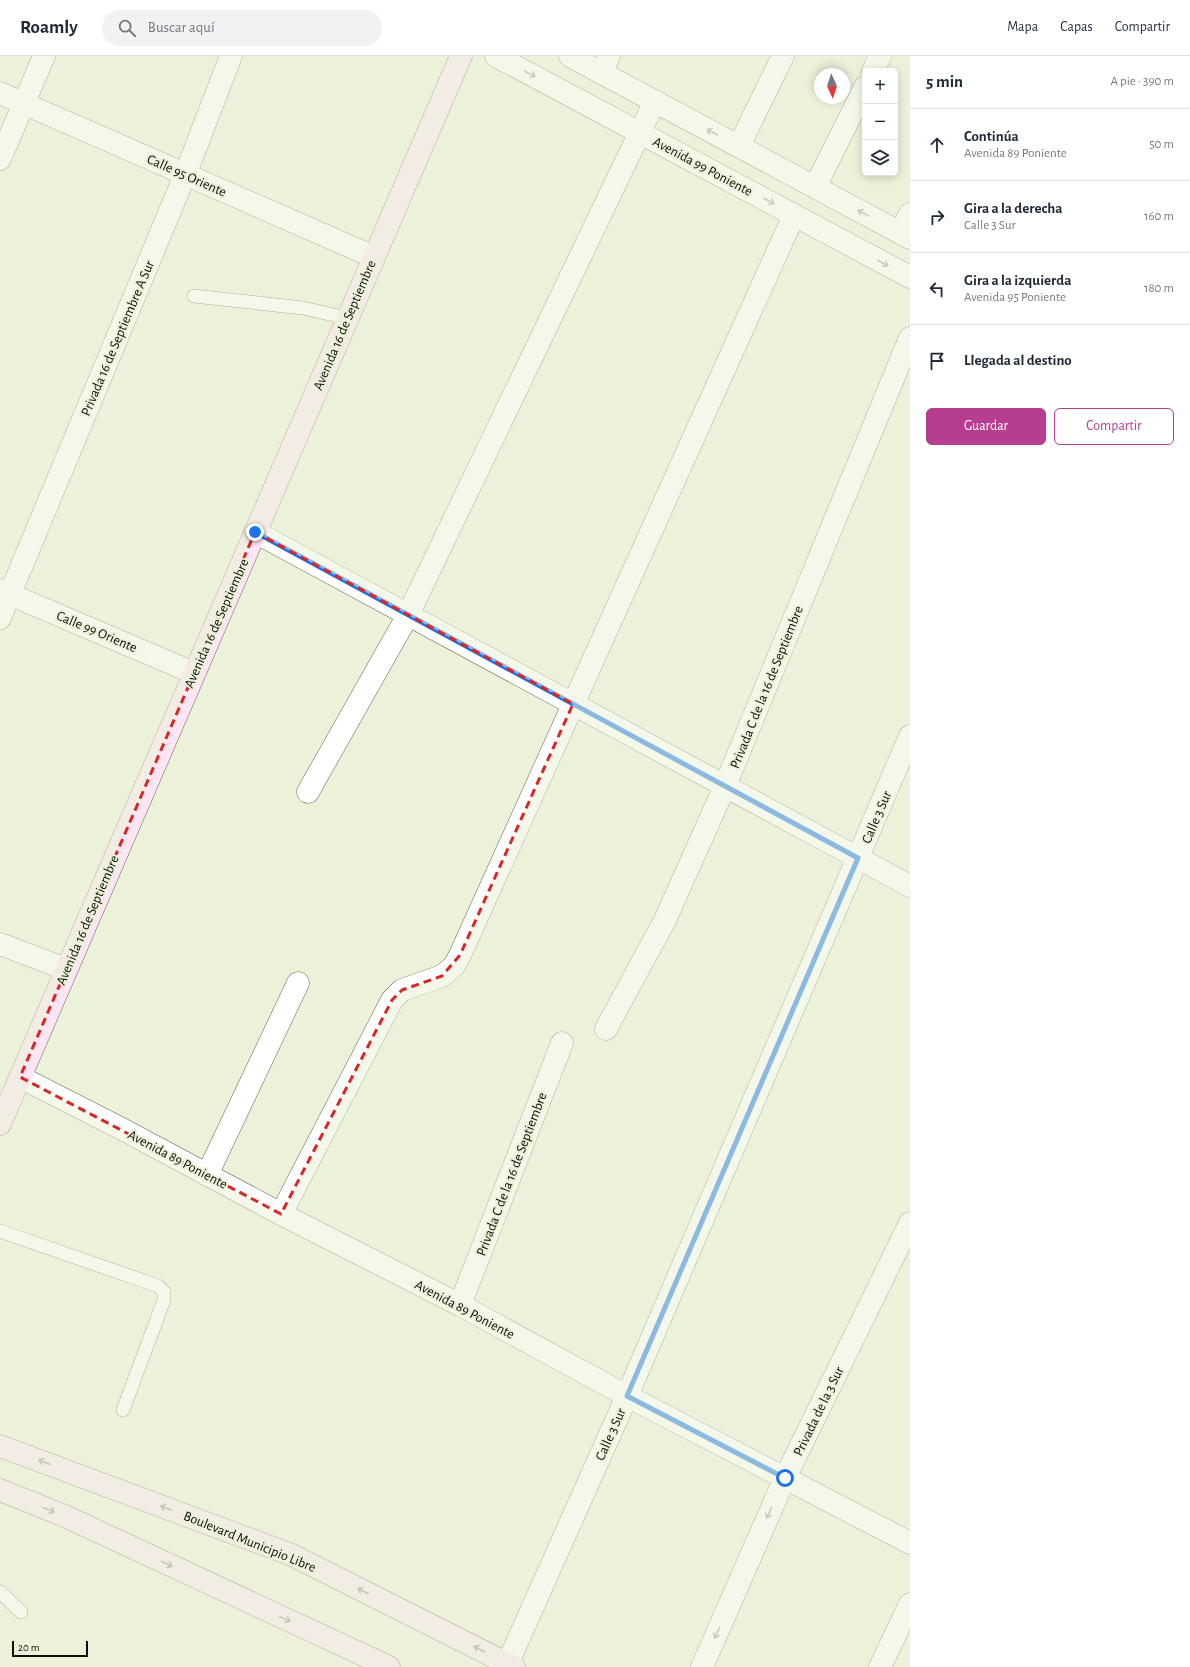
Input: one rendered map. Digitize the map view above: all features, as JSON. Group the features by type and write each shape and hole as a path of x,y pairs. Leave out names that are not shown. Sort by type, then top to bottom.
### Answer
{"main road":[{"name":"Avenida 16 de Septiembre","path":"0,1124 461,56"},
{"name":"Boulevard Municipio Libre","path":"0,1446 292,1555 509,1666"},
{"path":"0,1490 68,1517 389,1667"}],"street":[{"path":"0,159 44,56"},
{"name":"Privada 16 de Septiembre A Sur","path":"0,618 5,592 185,175 231,56"},
{"name":"Avenida 99 Poniente","path":"496,56 910,277"},
{"path":"570,56 605,64 655,102 905,235 910,214"},
{"path":"739,146 784,56"},
{"path":"874,68 880,56"},
{"name":"Calle 95 Oriente","path":"0,93 374,257"},
{"path":"815,187 862,93"},
{"path":"308,792 408,615 655,102"},
{"path":"281,1214 392,1000 402,990 442,976 454,966 460,955 794,215"},
{"name":"Privada C de la 16 de Septiembre","path":"606,1029 665,920 725,786 910,338"},
{"path":"255,532 910,886"},
{"name":"Calle 99 Oriente","path":"5,592 194,673"},
{"name":"Calle 3 Sur","path":"509,1666 627,1396 910,736"},
{"path":"0,944 66,969"},
{"path":"207,1175 298,983"},
{"name":"Privada C de la 16 de Septiembre","path":"460,1306 562,1043"},
{"name":"Avenida 89 Poniente","path":"20,1077 122,1129 281,1214 460,1306 627,1396 910,1543"},
{"name":"Privada de la 3 Sur","path":"702,1667 785,1478 910,1223"},
{"path":"880,1667 910,1604"}],"lane":[{"path":"194,296 302,308 348,318"},
{"path":"0,1231 158,1286 164,1292 164,1300 123,1410"},
{"path":"0,1592 21,1612"}],"highlighted area":[{"path":"255,532 573,704 460,955 442,976 402,990 392,1000 281,1214 20,1077"}],"route":[{"path":"255,532 858,858 627,1396 785,1478"}]}
